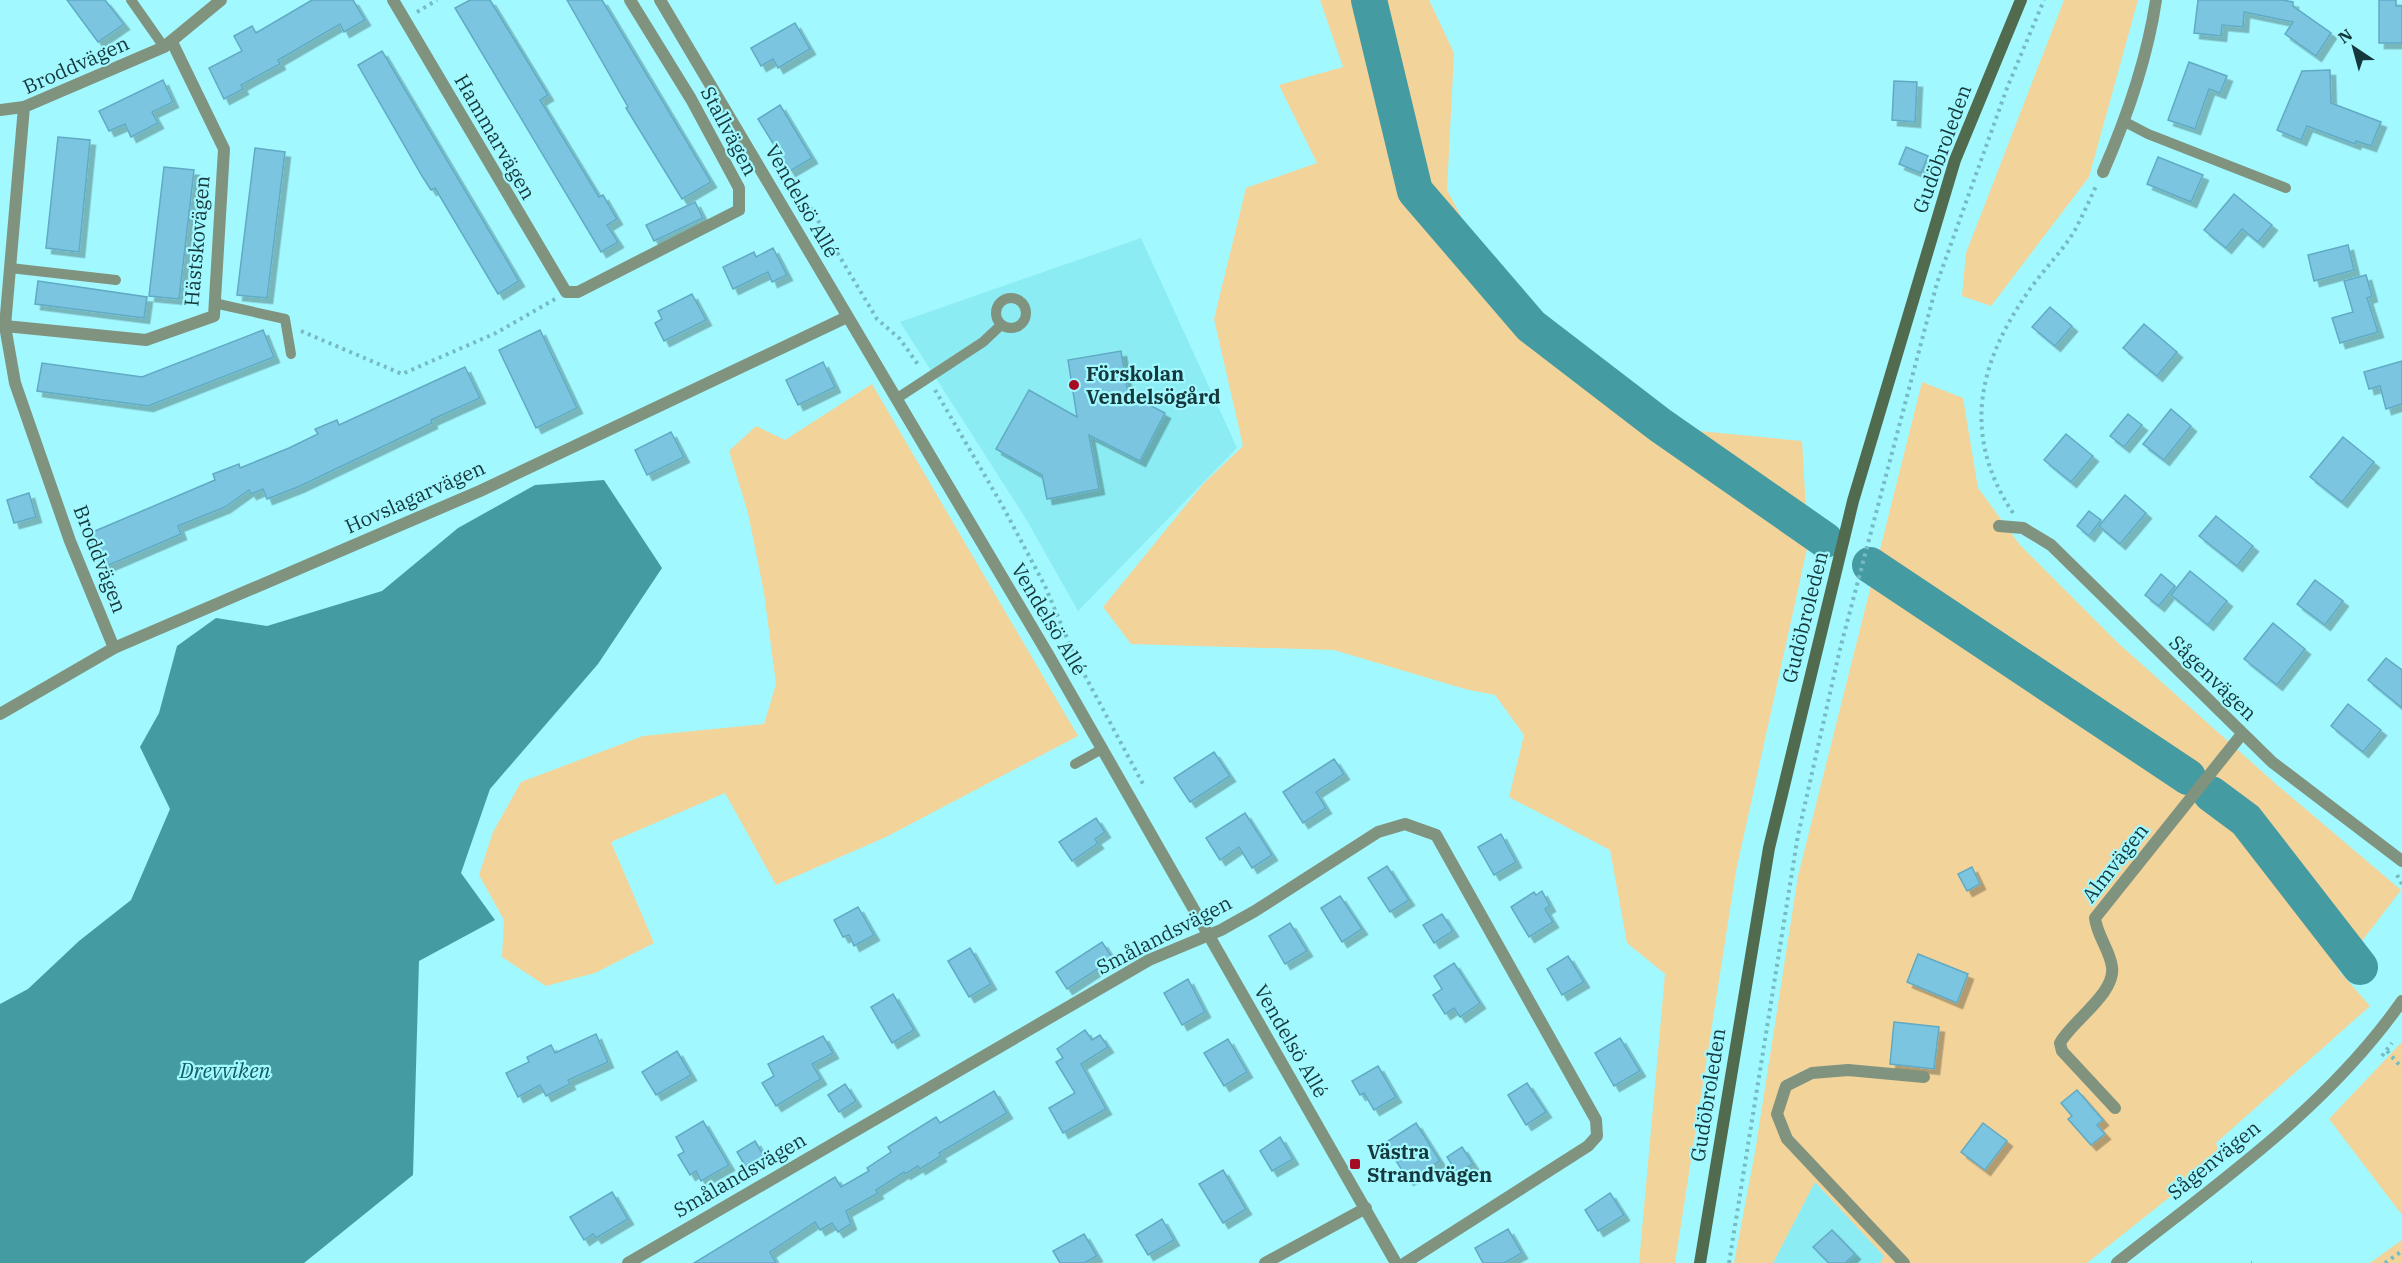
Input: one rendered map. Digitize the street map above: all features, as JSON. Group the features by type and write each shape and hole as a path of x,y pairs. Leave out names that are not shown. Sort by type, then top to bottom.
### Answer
{"main road":[{"name":"Gudöbroleden","path":"1700,1263 1769,848 1853,501 1955,160 2021,0"}],"street":[{"name":"Broddvägen","path":"114,648 70,541 15,382 5,326 24,108 168,45 221,0"},
{"name":"Hammarvägen","path":"393,0 566,292"},
{"name":"Stallvägen","path":"566,292 578,292 739,210 739,188 691,99 630,0"},
{"name":"Vendelsö Allé","path":"660,0 1102,749 1206,935 1396,1263"},
{"path":"2103,172 2125,122 2151,31 2156,0"},
{"name":"Hästskovägen","path":"5,326 146,340 214,316 224,148 168,45"},
{"path":"0,110 24,108"},
{"name":"Hovslagarvägen","path":"0,714 114,648 480,491 847,317"},
{"path":"0,381 15,382"},
{"name":"Sågenvägen","path":"1999,526 2024,528 2050,545 2272,762 2402,861"},
{"name":"Almvägen","path":"2115,1108 2061,1051 2060,1043 2106,989 2113,975 2112,965 2096,928 2096,918 2242,734"},
{"name":"Smålandsvägen","path":"628,1263 1149,960 1255,912 1378,832 1405,824 1436,835 1596,1120 1597,1136 1588,1146 1405,1263"},
{"name":"Sågenvägen","path":"2116,1263 2316,1103 2374,1042 2402,1001"},
{"path":"1904,1263 1787,1139 1777,1114 1786,1086 1812,1073 1848,1070 1924,1077"},
{"path":"1265,1263 1366,1208"}],"lane":[{"path":"131,0 168,45"},
{"path":"2125,122 2148,134 2286,188"},
{"path":"10,268 116,280"},
{"path":"214,303 285,319 291,354"},
{"path":"896,399 983,342 1001,325"},
{"path":"1075,764 1102,749"}],"path":[{"path":"405,20 437,0"},
{"path":"1729,1263 1798,835 1840,649 1937,283 2007,88 2044,0"},
{"path":"2024,528 2007,504 1985,458 1979,410 1995,347 2032,286 2075,230 2103,172"},
{"path":"783,206 798,201 810,207 877,319 900,339 928,379 1045,586 1074,657 1148,793"},
{"path":"286,325 402,374 496,333 566,292"},
{"path":"2374,1042 2387,1051 2402,1068"},
{"path":"2385,1263 2402,1251"}],"shaded area":[{"path":"1320,0 1429,0 1454,53 1447,190 1530,345 1689,430 1802,441 1808,544 1736,871 1675,1263 1639,1263 1665,974 1627,943 1610,850 1509,797 1524,735 1495,695 1465,689 1334,650 1131,644 1103,607 1203,484 1243,446 1214,319 1246,188 1317,163 1279,85 1343,67"},
{"path":"2064,0 2138,0 2089,177 1991,306 1962,296 1966,253"},
{"name":"Förskolan Vendelsögård","path":"1141,238 1237,448 1078,611 1026,519 900,322"},
{"path":"1922,382 1963,398 1978,488 2020,545 2118,643 2277,785 2401,890 2339,971 2370,1006 2216,1143 2220,1157 2087,1263 1880,1263 1884,1256 1815,1182 1773,1263 1734,1263 1755,1152 1798,876"},
{"path":"872,384 1078,736 886,837 776,885 725,793 611,842 654,943 595,973 546,986 502,957 504,920 479,875 493,832 521,782 643,736 764,724 776,684 764,593 748,513 729,451 756,426 785,440"},
{"path":"2402,1042 2402,1215 2329,1119"},
{"path":"1815,1182 1884,1256 1880,1263 1773,1263"},
{"path":"2402,1240 2402,1263 2370,1263"}],"water":[{"name":"Drevviken","path":"604,480 662,568 598,664 490,789 461,873 495,920 419,961 413,1175 304,1263 0,1263 0,1004 28,989 79,941 131,900 170,809 140,747 159,713 177,646 216,618 267,626 382,591 458,528 535,485"}],"building":[{"path":"67,0 105,0 124,24 98,42"},
{"path":"312,0 353,0 365,20 344,32 340,24 278,60 280,64 241,85 243,89 224,99 209,68 242,51 234,36 252,26 256,33"},
{"path":"470,0 490,0 548,95 540,100 599,197 603,195 617,219 607,225 618,242 601,252 455,8"},
{"path":"567,0 602,0 711,182 682,199 626,108 628,107"},
{"path":"2198,0 2293,2 2293,6 2331,33 2316,56 2285,34 2293,22 2244,12 2243,27 2222,25 2221,36 2194,33"},
{"path":"2379,0 2396,0 2396,6 2402,6 2402,43 2379,43"},
{"path":"795,23 810,49 778,68 773,59 761,66 751,48"},
{"path":"382,51 519,281 498,294 435,188 431,190 422,176 358,65"},
{"path":"2189,62 2227,76 2220,93 2209,89 2195,129 2168,120"},
{"path":"2330,70 2331,103 2381,122 2371,146 2356,141 2355,144 2307,126 2301,140 2277,130 2302,71"},
{"path":"163,80 173,102 152,112 158,123 131,137 125,124 109,131 99,111"},
{"path":"1894,81 1917,82 1915,122 1892,120"},
{"path":"780,105 812,158 790,171 758,119"},
{"path":"58,137 90,140 79,252 46,248"},
{"path":"1906,147 1928,156 1921,173 1899,164"},
{"path":"255,148 285,152 267,298 237,295"},
{"path":"2158,157 2203,175 2191,202 2147,184"},
{"path":"164,167 194,170 179,299 149,296"},
{"path":"2234,194 2272,225 2258,242 2242,229 2226,248 2204,230"},
{"path":"695,202 703,218 654,241 646,225"},
{"path":"2348,245 2354,270 2314,281 2308,255"},
{"path":"773,248 787,275 772,282 768,272 733,289 723,267 754,252 756,257"},
{"path":"2366,275 2372,296 2367,298 2378,332 2340,343 2332,318 2353,312 2344,281"},
{"path":"38,281 147,297 144,318 35,304"},
{"path":"692,294 706,320 664,341 655,323 662,319 658,311"},
{"path":"2050,307 2072,326 2055,346 2032,327"},
{"path":"2144,324 2177,352 2157,376 2123,348"},
{"path":"263,330 274,357 148,406 37,391 42,363 142,377"},
{"path":"540,330 577,408 536,428 499,350"},
{"path":"1121,351 1127,388 1132,396 1165,413 1140,461 1089,435 1099,489 1047,499 1042,475 996,449 1029,390 1077,417 1068,360"},
{"path":"2402,361 2402,404 2386,409 2380,386 2369,389 2364,372"},
{"path":"823,362 835,387 798,405 786,380"},
{"path":"465,367 480,398 298,487 267,499 263,489 251,494 249,490 225,507 178,526 181,534 102,568 88,534 215,480 213,474 239,464 240,468 289,448 318,434 315,429 337,420 339,425"},
{"path":"2171,409 2191,426 2164,460 2143,444"},
{"path":"2128,414 2142,425 2124,447 2110,436"},
{"path":"671,432 684,457 647,475 635,450"},
{"path":"2066,434 2093,456 2071,482 2044,460"},
{"path":"2343,437 2374,462 2342,502 2310,477"},
{"path":"29,493 36,517 14,523 7,500"},
{"path":"2125,495 2146,513 2120,544 2099,526"},
{"path":"2089,511 2101,520 2089,536 2077,526"},
{"path":"2216,516 2253,546 2237,566 2199,536"},
{"path":"2190,571 2227,601 2208,625 2171,595"},
{"path":"2161,574 2175,586 2159,606 2145,595"},
{"path":"2315,580 2343,601 2325,625 2297,604"},
{"path":"2273,623 2305,649 2277,685 2244,659"},
{"path":"2386,658 2402,670 2402,708 2368,680"},
{"path":"2348,704 2381,730 2363,752 2331,726"},
{"path":"1214,752 1230,776 1190,802 1174,778"},
{"path":"1334,759 1344,774 1316,792 1326,808 1303,823 1283,792"},
{"path":"1245,813 1272,855 1252,868 1239,847 1220,860 1206,838"},
{"path":"1096,818 1105,832 1095,839 1098,843 1072,861 1059,842"},
{"path":"1501,834 1516,862 1494,875 1478,847"},
{"path":"1387,866 1409,900 1390,912 1368,878"},
{"path":"1972,867 1980,884 1967,891 1958,874"},
{"path":"1542,891 1550,906 1545,909 1553,922 1529,937 1511,907 1534,892 1536,895"},
{"path":"1340,896 1362,929 1342,942 1321,908"},
{"path":"858,907 874,935 854,946 849,935 843,937 834,920"},
{"path":"1442,914 1453,931 1434,943 1423,925"},
{"path":"1290,923 1307,951 1285,964 1269,936"},
{"path":"1102,942 1113,959 1067,989 1056,972"},
{"path":"970,948 991,984 969,997 948,961"},
{"path":"1918,954 1968,974 1957,1003 1907,982"},
{"path":"1568,956 1584,982 1562,995 1547,969"},
{"path":"1454,963 1480,1003 1460,1017 1454,1008 1445,1014 1433,995 1442,989 1434,976"},
{"path":"1188,979 1205,1012 1182,1025 1164,993"},
{"path":"893,994 914,1030 892,1043 871,1007"},
{"path":"1894,1022 1939,1027 1934,1069 1890,1064"},
{"path":"1085,1030 1092,1040 1100,1035 1108,1047 1081,1064 1106,1109 1063,1133 1049,1108 1075,1093 1056,1062 1063,1058 1057,1049"},
{"path":"596,1034 608,1062 568,1080 570,1084 546,1096 540,1085 518,1097 506,1073 529,1062 527,1057 551,1045 555,1053"},
{"path":"823,1036 833,1053 812,1064 821,1079 776,1106 762,1083 774,1076 768,1064"},
{"path":"1620,1038 1640,1071 1614,1086 1595,1053"},
{"path":"1228,1039 1247,1072 1224,1086 1204,1053"},
{"path":"677,1051 691,1075 656,1095 642,1072"},
{"path":"1378,1066 1396,1097 1374,1110 1364,1093 1360,1095 1352,1081"},
{"path":"1527,1083 1546,1112 1526,1125 1508,1095"},
{"path":"845,1084 856,1101 839,1112 828,1095"},
{"path":"2077,1090 2103,1120 2097,1125 2105,1134 2091,1145 2068,1119 2072,1116 2061,1103"},
{"path":"994,1091 1007,1113 939,1153 941,1156 920,1169 918,1166 905,1174 904,1172 876,1190 878,1193 846,1211 851,1224 838,1232 832,1223 820,1230 815,1222 770,1252 776,1263 694,1263 835,1177 841,1187 869,1171 867,1168 891,1152 888,1147 936,1117 940,1123"},
{"path":"703,1121 729,1165 701,1181 696,1171 690,1175 678,1155 684,1152 676,1137"},
{"path":"1416,1123 1440,1161 1408,1180 1385,1143"},
{"path":"1983,1123 2007,1141 1985,1170 1961,1152"},
{"path":"1280,1137 1293,1159 1272,1171 1260,1151"},
{"path":"755,1141 765,1158 747,1169 737,1152"},
{"path":"1462,1147 1473,1164 1457,1173 1447,1157"},
{"path":"1223,1170 1246,1209 1223,1223 1199,1184"},
{"path":"612,1192 628,1219 596,1238 593,1234 584,1240 570,1217"},
{"path":"1610,1193 1624,1215 1598,1231 1585,1210"},
{"path":"1162,1219 1174,1240 1148,1255 1136,1235"},
{"path":"1508,1229 1522,1253 1504,1263 1483,1263 1475,1248"},
{"path":"1832,1230 1855,1254 1845,1263 1829,1263 1813,1247"},
{"path":"1084,1234 1097,1256 1084,1263 1060,1263 1053,1251"}],"waterway":[{"path":"1369,0 1415,191 1531,326 1660,425 1825,540"},
{"path":"1870,565 2188,777"},
{"path":"2211,794 2246,820 2360,967"}],"place":[{"name":"Förskolan Vendelsögård","path":"1074,385"},
{"name":"Västra Strandvägen","path":"1355,1164"}]}
